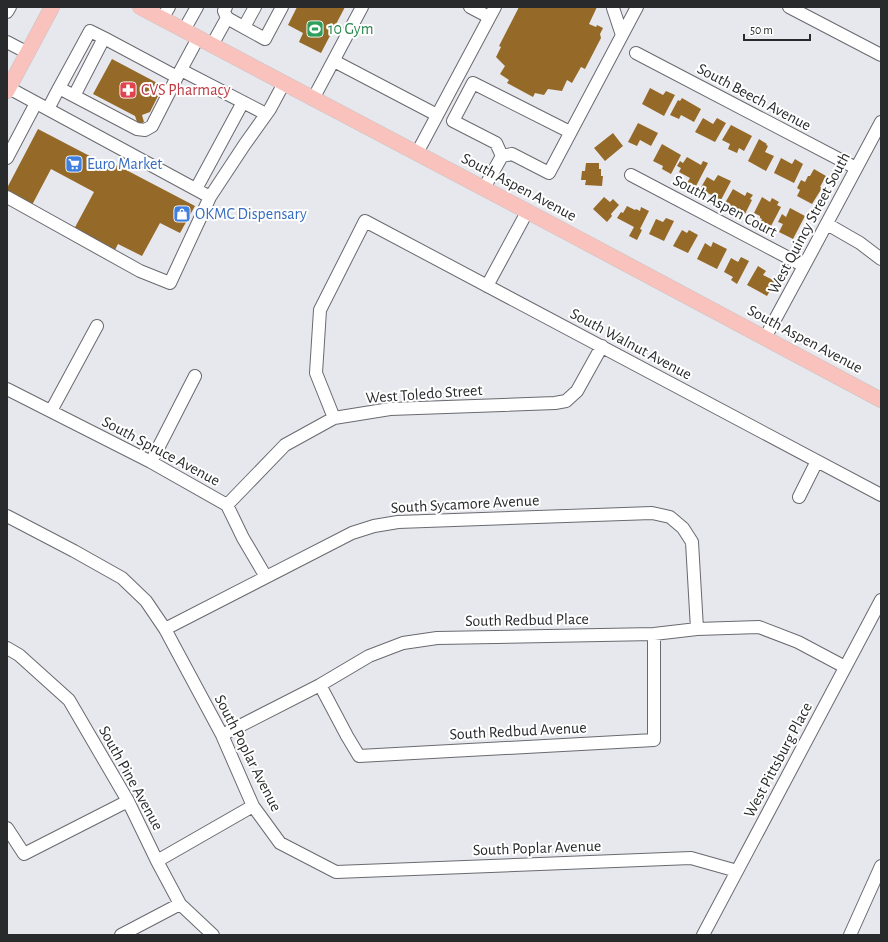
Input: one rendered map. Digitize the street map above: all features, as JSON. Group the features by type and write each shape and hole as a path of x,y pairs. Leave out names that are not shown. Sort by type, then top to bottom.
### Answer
{"main road":[{"path":"8,89 52,7"},
{"name":"South Aspen Avenue","path":"140,7 165,13 184,30 881,400"}],"street":[{"path":"184,30 197,7"},
{"path":"244,28 255,7"},
{"path":"59,88 137,129 145,130 152,126 179,73 226,13 244,28 265,39 282,7"},
{"path":"313,99 362,7"},
{"path":"417,153 492,12 470,7"},
{"path":"613,7 622,35"},
{"path":"570,132 473,83 452,121 496,143 507,155 549,173 637,7"},
{"path":"789,7 881,55"},
{"path":"48,109 90,31 266,114"},
{"path":"74,96 104,38"},
{"path":"7,42 28,53"},
{"name":"South Beech Avenue","path":"636,53 856,168"},
{"path":"334,61 437,115"},
{"path":"7,197 140,271 170,283 210,197 270,109 284,83"},
{"path":"8,89 48,109 210,197"},
{"path":"196,189 242,102"},
{"path":"7,158 36,103"},
{"name":"West Quincy Street South","path":"765,338 881,122"},
{"path":"484,188 507,155"},
{"name":"South Aspen Court","path":"630,175 804,266"},
{"path":"487,286 527,212"},
{"name":"South Walnut Avenue","path":"334,418 316,373 320,310 365,221 881,495"},
{"path":"827,224 860,243 881,259"},
{"path":"51,412 97,326"},
{"name":"West Toledo Street","path":"227,505 285,445 334,418 390,409 555,403 566,400 577,391 602,346"},
{"path":"151,462 195,376"},
{"name":"South Spruce Avenue","path":"7,389 151,462 227,505 243,538 266,577"},
{"path":"799,497 817,461"},
{"name":"South Sycamore Avenue","path":"165,629 352,533 374,526 398,522 652,513 670,517 683,528 692,542 697,628"},
{"name":"South Poplar Avenue","path":"7,516 122,578 146,601 165,629 222,735 253,806 280,843 336,872 691,858 737,871"},
{"name":"West Pittsburg Place","path":"704,935 881,600"},
{"name":"South Redbud Place","path":"222,735 320,685 368,656 403,643 437,638 654,634 697,628 759,627 798,642 845,667"},
{"name":"South Redbud Avenue","path":"320,685 359,756 654,740 654,634"},
{"name":"South Pine Avenue","path":"7,648 19,654 68,700 128,801 180,904 213,935"},
{"path":"7,828 24,854 128,801"},
{"path":"157,861 253,806"},
{"path":"850,935 881,866"},
{"path":"121,935 180,904"}],"building":[{"name":"10 Gym","path":"297,7 345,7 321,53 299,42 303,33 288,25"},
{"path":"519,7 597,7 589,24 596,27 597,25 603,28 600,34 601,38 585,69 581,67 572,83 567,80 562,91 548,89 544,95 535,93 533,97 507,83 509,80 500,74 505,66 496,57 501,47 499,46"},
{"name":"CVS Pharmacy","path":"112,59 163,86 150,112 142,115 144,122 138,125 135,116 93,94"},
{"path":"650,88 663,95 666,91 675,95 664,116 642,104"},
{"path":"682,98 701,109 694,122 681,115 679,119 670,115 678,100 680,101"},
{"path":"703,118 713,124 717,118 726,123 715,142 695,132"},
{"path":"638,123 658,133 651,146 640,140 637,146 628,142"},
{"path":"731,125 752,136 744,151 739,148 737,153 728,149 730,144 722,140"},
{"path":"38,129 107,165 109,161 195,206 180,233 160,223 142,256 118,244 114,252 73,231 94,192 51,169 32,205 7,192 7,188"},
{"path":"613,133 623,146 605,161 594,148"},
{"path":"759,139 768,146 765,152 774,156 766,171 748,161"},
{"path":"662,144 681,155 671,174 662,169 663,166 653,161"},
{"path":"687,157 701,165 703,161 708,163 695,188 687,183 690,178 679,172 681,168 677,166 680,161 683,163"},
{"path":"781,158 792,164 795,159 803,164 794,183 774,173"},
{"path":"586,163 599,163 601,176 603,176 602,186 585,185 586,180 581,180 582,171 585,171"},
{"path":"814,169 826,176 820,187 822,188 812,204 797,196 800,190 797,188 801,180 805,182"},
{"path":"718,175 731,181 721,200 700,189 707,177 714,181"},
{"path":"733,189 745,196 747,192 753,195 750,199 752,200 745,214 725,203"},
{"path":"604,197 610,202 613,199 619,205 611,214 612,216 607,222 593,209"},
{"path":"762,197 770,202 772,198 779,202 777,205 781,207 770,228 760,223 762,219 754,213"},
{"path":"627,206 640,211 641,207 649,211 640,229 642,230 637,240 629,236 634,227 617,218 621,212 623,213"},
{"path":"790,208 805,216 793,239 779,232 783,224 778,222 782,214 786,217"},
{"path":"666,218 674,221 664,241 649,234 656,219 663,222"},
{"path":"682,230 687,233 689,230 698,235 688,253 673,246"},
{"path":"713,242 727,249 717,269 697,259 705,243 711,247"},
{"path":"741,257 749,261 737,284 731,280 733,277 724,272 731,258 738,262"},
{"path":"758,266 766,271 763,275 775,281 767,296 747,285"}],"place":[{"name":"10 Gym","path":"315,29"},
{"name":"CVS Pharmacy","path":"128,90"},
{"name":"Euro Market","path":"74,164"},
{"name":"OKMC Dispensary","path":"182,214"}]}
